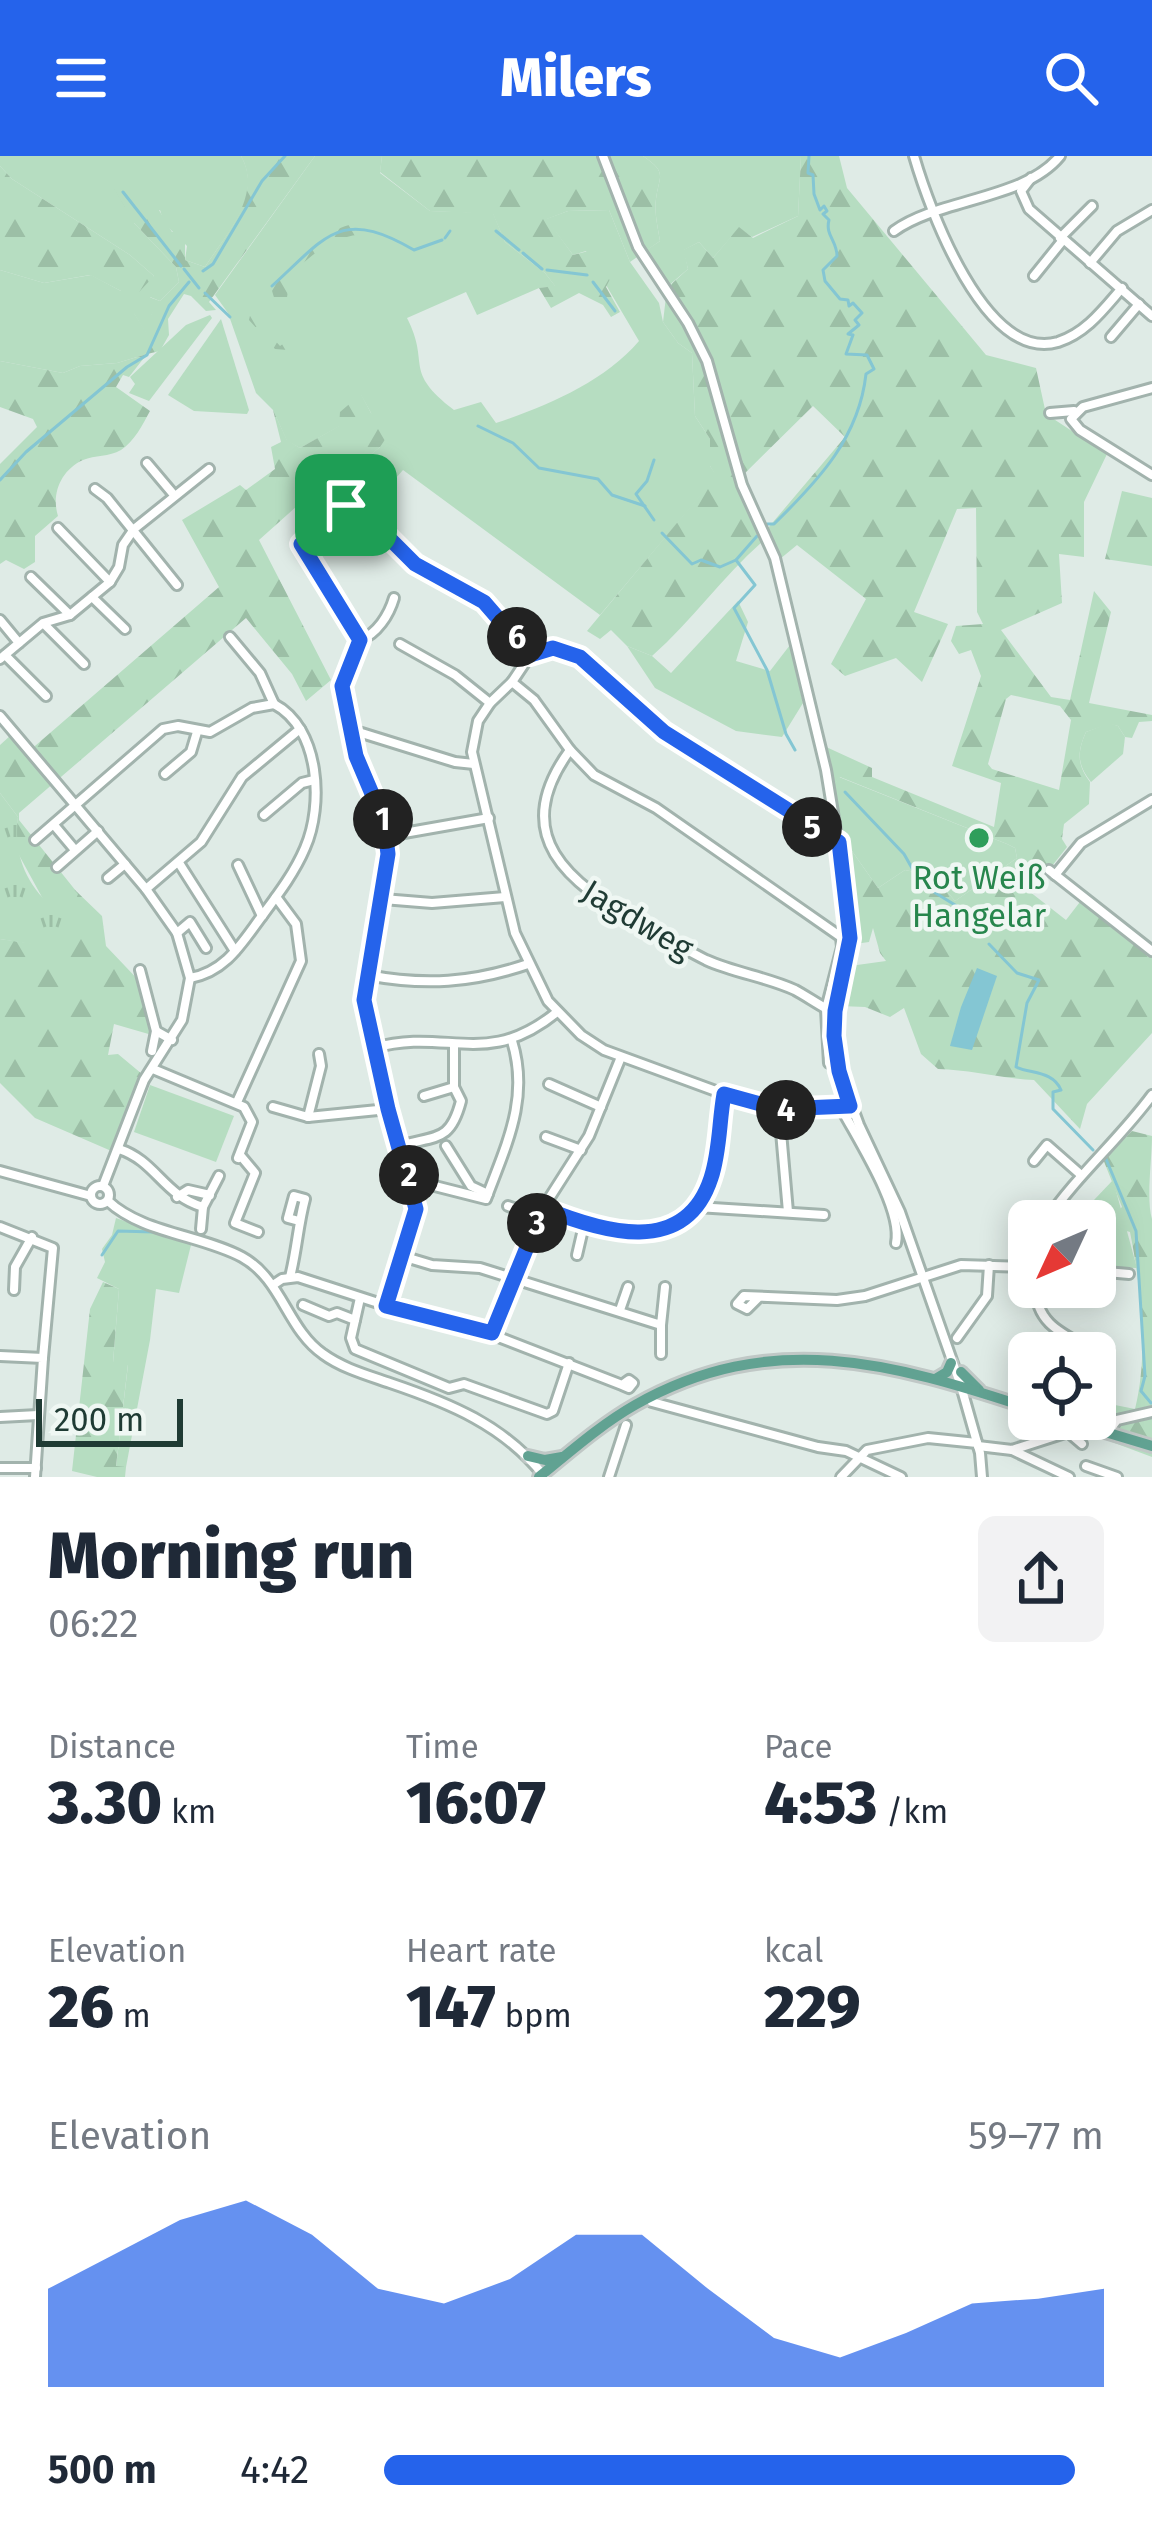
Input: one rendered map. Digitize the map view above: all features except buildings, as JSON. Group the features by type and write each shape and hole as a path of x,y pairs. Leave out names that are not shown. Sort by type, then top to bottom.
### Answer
{"main road":[{"path":"542,1476 594,1433 655,1395 767,1363 884,1364 937,1378 961,1379 1008,1401"},
{"path":"937,1378 951,1363"},
{"path":"594,1433 713,1375"},
{"path":"1116,1436 1152,1446"},
{"path":"528,1456 545,1460 565,1456"}],"street":[{"path":"603,156 638,247 695,334 707,361 742,485 775,558 817,727 839,842 850,938 830,1010 836,1053 846,1107 889,1203 898,1232 896,1243"},
{"path":"914,156 960,268 1000,325 1027,342 1043,345 1076,334 1122,289"},
{"path":"1060,156 1031,178 1021,191 1023,199 1061,239 1152,316"},
{"path":"894,231 1031,178"},
{"path":"1034,276 1092,206"},
{"path":"1090,263 1122,226 1152,210"},
{"path":"1111,337 1139,304"},
{"path":"1050,413 1076,411 1152,388"},
{"path":"1076,411 1071,419 1080,430 1152,475"},
{"path":"147,463 174,495"},
{"path":"46,696 3,657 43,622 70,615 110,582 134,529 209,469"},
{"path":"95,489 134,529 177,585"},
{"path":"360,640 301,544 346,505 371,520 415,564 484,602 530,655"},
{"path":"58,528 110,582"},
{"path":"32,577 70,615"},
{"path":"92,597 125,629"},
{"path":"386,1306 416,1209 364,1000 383,899 387,836 359,766 342,686 360,640 373,634 394,598"},
{"path":"0,620 20,643"},
{"path":"43,622 84,664"},
{"path":"190,978 214,970 236,951 276,897 310,835 314,780 300,729 274,704 260,673 230,638"},
{"path":"400,644 455,675 490,703"},
{"path":"839,842 664,732 580,657 553,648 530,655 490,703 475,731 474,764 505,897 528,964 557,1012 581,1035 621,1057 724,1094 779,1109 846,1107"},
{"path":"512,682 534,700 594,775 656,808 838,934 842,947 830,1010 830,1063"},
{"path":"35,840 163,730 216,730 252,708 274,704"},
{"path":"0,716 146,889 176,932 190,978 182,1020 144,1080 103,1186"},
{"path":"146,889 209,832 242,777 300,729"},
{"path":"352,730 474,764"},
{"path":"165,774 191,752 196,732"},
{"name":"Jagdweg","path":"570,750 556,768 545,808 550,842 569,877 606,904 707,960 794,990 830,1010"},
{"path":"263,815 314,780"},
{"path":"1152,800 1081,843 1052,873 1152,950"},
{"path":"387,836 489,818"},
{"path":"54,825 75,850"},
{"path":"57,867 98,831"},
{"path":"179,863 236,951"},
{"path":"108,878 124,864"},
{"path":"238,865 262,916"},
{"path":"237,1102 301,961 296,924 276,897"},
{"path":"383,899 432,903 505,897"},
{"path":"176,932 190,922 206,948"},
{"path":"367,975 440,984 528,964"},
{"path":"140,970 156,1031 152,1051"},
{"path":"374,1048 404,1042 454,1046 512,1041 557,1012"},
{"path":"156,1031 172,1040"},
{"path":"410,1180 486,1199 520,1102 520,1072 512,1041"},
{"path":"399,1146 441,1137 451,1130 461,1101 454,1087 454,1046"},
{"path":"308,1117 321,1066 319,1054"},
{"path":"492,1333 541,1213 581,1150 621,1057"},
{"path":"153,1069 237,1102 248,1111 252,1122 239,1156 255,1173 235,1223 258,1232"},
{"path":"549,1084 601,1107"},
{"path":"424,1096 454,1087"},
{"path":"508,1206 625,1231 663,1230 683,1220 697,1207 712,1177 724,1094"},
{"path":"1061,1200 1152,1095"},
{"path":"273,1107 308,1117 388,1109"},
{"path":"846,1107 893,1193 951,1363 961,1379"},
{"path":"779,1109 788,1212"},
{"path":"546,1137 581,1150"},
{"path":"1034,1161 1047,1145 1080,1174"},
{"path":"446,1146 470,1186 488,1194"},
{"path":"119,1149 142,1158 177,1197 203,1207"},
{"path":"0,1171 91,1196 96,1203 108,1201 130,1215 246,1259 273,1285 298,1330 328,1358 466,1413 500,1432 528,1456 542,1476"},
{"path":"202,1229 203,1207 219,1176"},
{"path":"91,1196 103,1186"},
{"path":"103,1186 109,1192 108,1201"},
{"path":"177,1197 188,1190 210,1195"},
{"path":"697,1207 824,1215"},
{"path":"290,1277 302,1229 299,1221"},
{"path":"577,1255 584,1225"},
{"path":"0,1228 48,1243 54,1252 36,1473 0,1468"},
{"path":"14,1290 15,1267 32,1237"},
{"path":"402,1256 432,1265 480,1268 661,1325"},
{"path":"957,1338 987,1296 989,1264"},
{"path":"759,1297 837,1300 865,1296 961,1265 1008,1264"},
{"path":"1116,1273 1130,1274"},
{"path":"273,1285 290,1277 492,1333 622,1385"},
{"path":"620,1310 628,1287"},
{"path":"661,1354 664,1287"},
{"path":"360,1298 351,1338 360,1354 449,1388 464,1384 547,1414 553,1411 569,1363"},
{"path":"303,1304 328,1316 337,1313 355,1320"},
{"path":"1038,1308 1044,1321 1062,1332"},
{"path":"944,1341 961,1379 982,1477"},
{"path":"0,1356 43,1358"},
{"path":"678,1390 673,1398 680,1408"},
{"path":"652,1402 846,1451 901,1477"},
{"path":"1116,1422 1152,1412"},
{"path":"0,1417 38,1415"},
{"path":"609,1477 626,1425"},
{"path":"1012,1450 1068,1432 1082,1444"},
{"path":"841,1477 867,1450 928,1438 1012,1450 1069,1477"},
{"path":"1087,1466 1117,1477"}],"green space":[{"path":"0,156 241,156 248,186 240,214 205,267 185,260 187,246 164,223 160,210 134,223 176,267 179,282 160,301 150,297 155,308 151,316 134,313 153,343 147,354 63,373 0,361 0,270 44,283 91,275 121,291 154,276 130,255 12,179 0,166"},
{"path":"241,156 315,156 209,302 216,310 206,311 184,294 168,319 169,335 160,351 147,354 152,343 133,312 151,315 154,308 145,302 149,297 160,301 179,282 176,267 134,223 113,186 128,185 145,200 153,200 172,232 185,231 185,260 205,267 245,200 247,171"},
{"path":"315,156 382,156 380,173 430,211 493,213 505,242 556,287 539,288 477,315 466,292 407,318 428,385 454,410 481,402 496,423 574,391 609,369 639,341 586,251 573,255 546,219 568,211 609,210 630,262 659,303 663,322 692,353 695,416 710,439 710,466 717,476 600,615 403,470 388,487 357,466 380,447 361,395 340,426 300,448 287,441 273,410 256,393 228,313 215,295"},
{"path":"382,156 643,156 660,175 656,209 660,241 630,262 609,210 568,211 547,219 573,255 592,250 603,254 613,273 606,287 620,312 611,317 603,305 579,293 551,308 539,288 555,286 505,242 493,214 430,211 380,172"},
{"path":"643,156 801,156 798,216 752,237 739,228 713,258 699,242 684,250 688,269 667,287 645,251 660,241 656,209 660,175"},
{"path":"801,156 839,156 847,188 986,355 1036,368 1046,414 1107,454 1084,502 1084,557 1059,554 1062,603 1001,630 1051,697 1070,700 1094,591 1111,612 1089,703 1152,715 1152,721 1139,722 1132,738 1109,724 1086,732 1080,758 1090,782 1089,804 1064,824 1062,839 1067,847 1048,871 1041,867 1025,888 1066,920 1083,898 1152,956 1152,1033 1087,1104 1080,1129 1034,1080 938,1069 921,1054 904,1008 890,1017 865,1007 840,1006 852,961 857,965 886,961 873,928 869,942 855,944 846,854 824,746 872,768 872,777 994,827 1001,783 952,766 981,676 971,650 959,654 951,641 956,626 983,624 977,612 976,508 957,509 914,612 948,624 922,682 896,658 845,676 831,664 866,599 797,545 780,559 768,528 845,437 813,406 735,483 762,542 667,642 652,656 627,646 611,630 600,639 587,631 716,476 710,466 710,439 695,416 692,353 663,322 667,288 688,269 683,250 699,242 713,258 739,227 753,238 798,216","holes":["1011,695 1060,706 1071,720 1059,790 988,764","840,777 1007,844 1015,848 1017,858 955,901 934,876 905,870 878,888 845,841 834,785"]},
{"path":"0,166 12,179 130,255 154,276 139,292 121,291 90,275 44,283 0,270"},
{"path":"349,225 375,227 373,234 348,236 328,245 290,275 286,305 296,329 288,350 275,349 249,320 255,294 259,293 259,305 253,316 280,346 287,341 267,274"},
{"path":"210,315 149,401 129,393 135,384 130,377 186,325"},
{"path":"221,319 247,414 194,411 168,395"},
{"path":"147,354 116,387 150,411 138,432 121,450 83,460 64,476 56,499 58,516 35,536 35,562 24,569 6,560 0,564 0,464 37,427 33,419 0,407 0,361 63,373"},
{"path":"361,394 390,432 358,466 387,488 353,465 325,481 259,540 331,680 306,701 292,674 246,618 19,813 19,820 76,891 102,916 106,946 144,986 152,1035 114,1024 108,1055 118,1054 142,1074 116,1153 35,1118 0,1083 0,939 36,944 43,899 14,846 18,817 0,793 0,745 11,735 28,752 219,587 182,520 240,485 246,490 275,469 271,447 281,442 273,410 287,440 300,448 339,426 340,412"},
{"path":"1122,491 1152,498 1152,566 1105,559"},
{"path":"738,601 748,622 736,661 770,671 790,645 803,703 782,737 736,731 655,688 627,646 652,656 671,673"},
{"path":"1109,723 1118,726 1125,737 1123,754 1091,782 1081,764 1081,746 1086,732"},
{"name":"Rot Weiß Hangelar","path":"839,777 1007,844 1015,848 1017,858 955,901 934,876 905,870 878,888 845,841 834,785"},
{"path":"0,793 18,817 21,860 36,889 43,898 69,884 78,894 62,935 37,945 0,939"},
{"path":"150,1085 234,1116 216,1162 134,1132"},
{"path":"1132,1131 1152,1136 1152,1457 1107,1440 1116,1440 1116,1405 1135,1409 1142,1320 1130,1232 1119,1229 1116,1222 1122,1207 1103,1159"},
{"path":"1113,1180 1137,1268 1116,1268 1116,1200 1094,1200"},
{"path":"116,1218 191,1245 179,1293 156,1289 126,1467 116,1467 128,1365 113,1363 119,1289 97,1278 105,1262 102,1249"},
{"path":"103,1282 119,1289 113,1362 128,1364 116,1466 126,1467 125,1477 72,1471 90,1309"}],"water":[{"path":"977,968 997,976 972,1050 950,1046 961,1007"}],"waterway":[{"path":"203,271 213,264 262,181 285,156"},
{"path":"767,524 774,524 835,456 855,418 866,374 874,369 867,355 846,354 853,335 848,334 859,325 855,320 862,313 853,303 849,306 848,300 840,299 825,281 823,270 837,256 829,220 823,214 827,211 824,206 820,210 813,175 808,173 809,156"},
{"path":"123,192 181,266"},
{"path":"272,286 336,233 368,230 414,250 442,240"},
{"path":"445,238 450,231"},
{"path":"496,231 519,250"},
{"path":"523,253 542,269"},
{"path":"184,269 199,288"},
{"path":"547,270 587,275"},
{"path":"0,480 26,452 147,355 169,306 189,282"},
{"path":"593,282 615,311"},
{"path":"205,293 230,317"},
{"path":"478,426 513,443 539,468 598,479 612,495 645,506"},
{"path":"654,460 647,481 636,494 654,520"},
{"path":"662,533 692,564 701,560 720,567 736,560"},
{"path":"757,536 736,560 755,585 734,608 767,670 795,750"},
{"path":"845,792 904,854 921,884 968,913 982,935"},
{"path":"989,944 1017,973 1039,980 1027,1003 1016,1067 1057,1084 1061,1090 1053,1092 1053,1109 1093,1150"},
{"path":"1106,1159 1136,1231 1145,1376 1141,1391 1151,1403"},
{"path":"102,1255 118,1231 154,1232"}],"place":[{"name":"Rot Weiß Hangelar","path":"979,838"}],"route":[{"path":"346,505 371,520 426,572 468,591 493,609 530,655 553,648 580,657 689,750 839,842 850,938 834,1036 850,1106 779,1109 724,1094 712,1177 697,1207 672,1227 654,1232 616,1230 584,1225 543,1208 492,1333 386,1306 416,1209 364,1000 388,872 387,836 359,766 342,686 360,640 301,544 346,505"}]}
